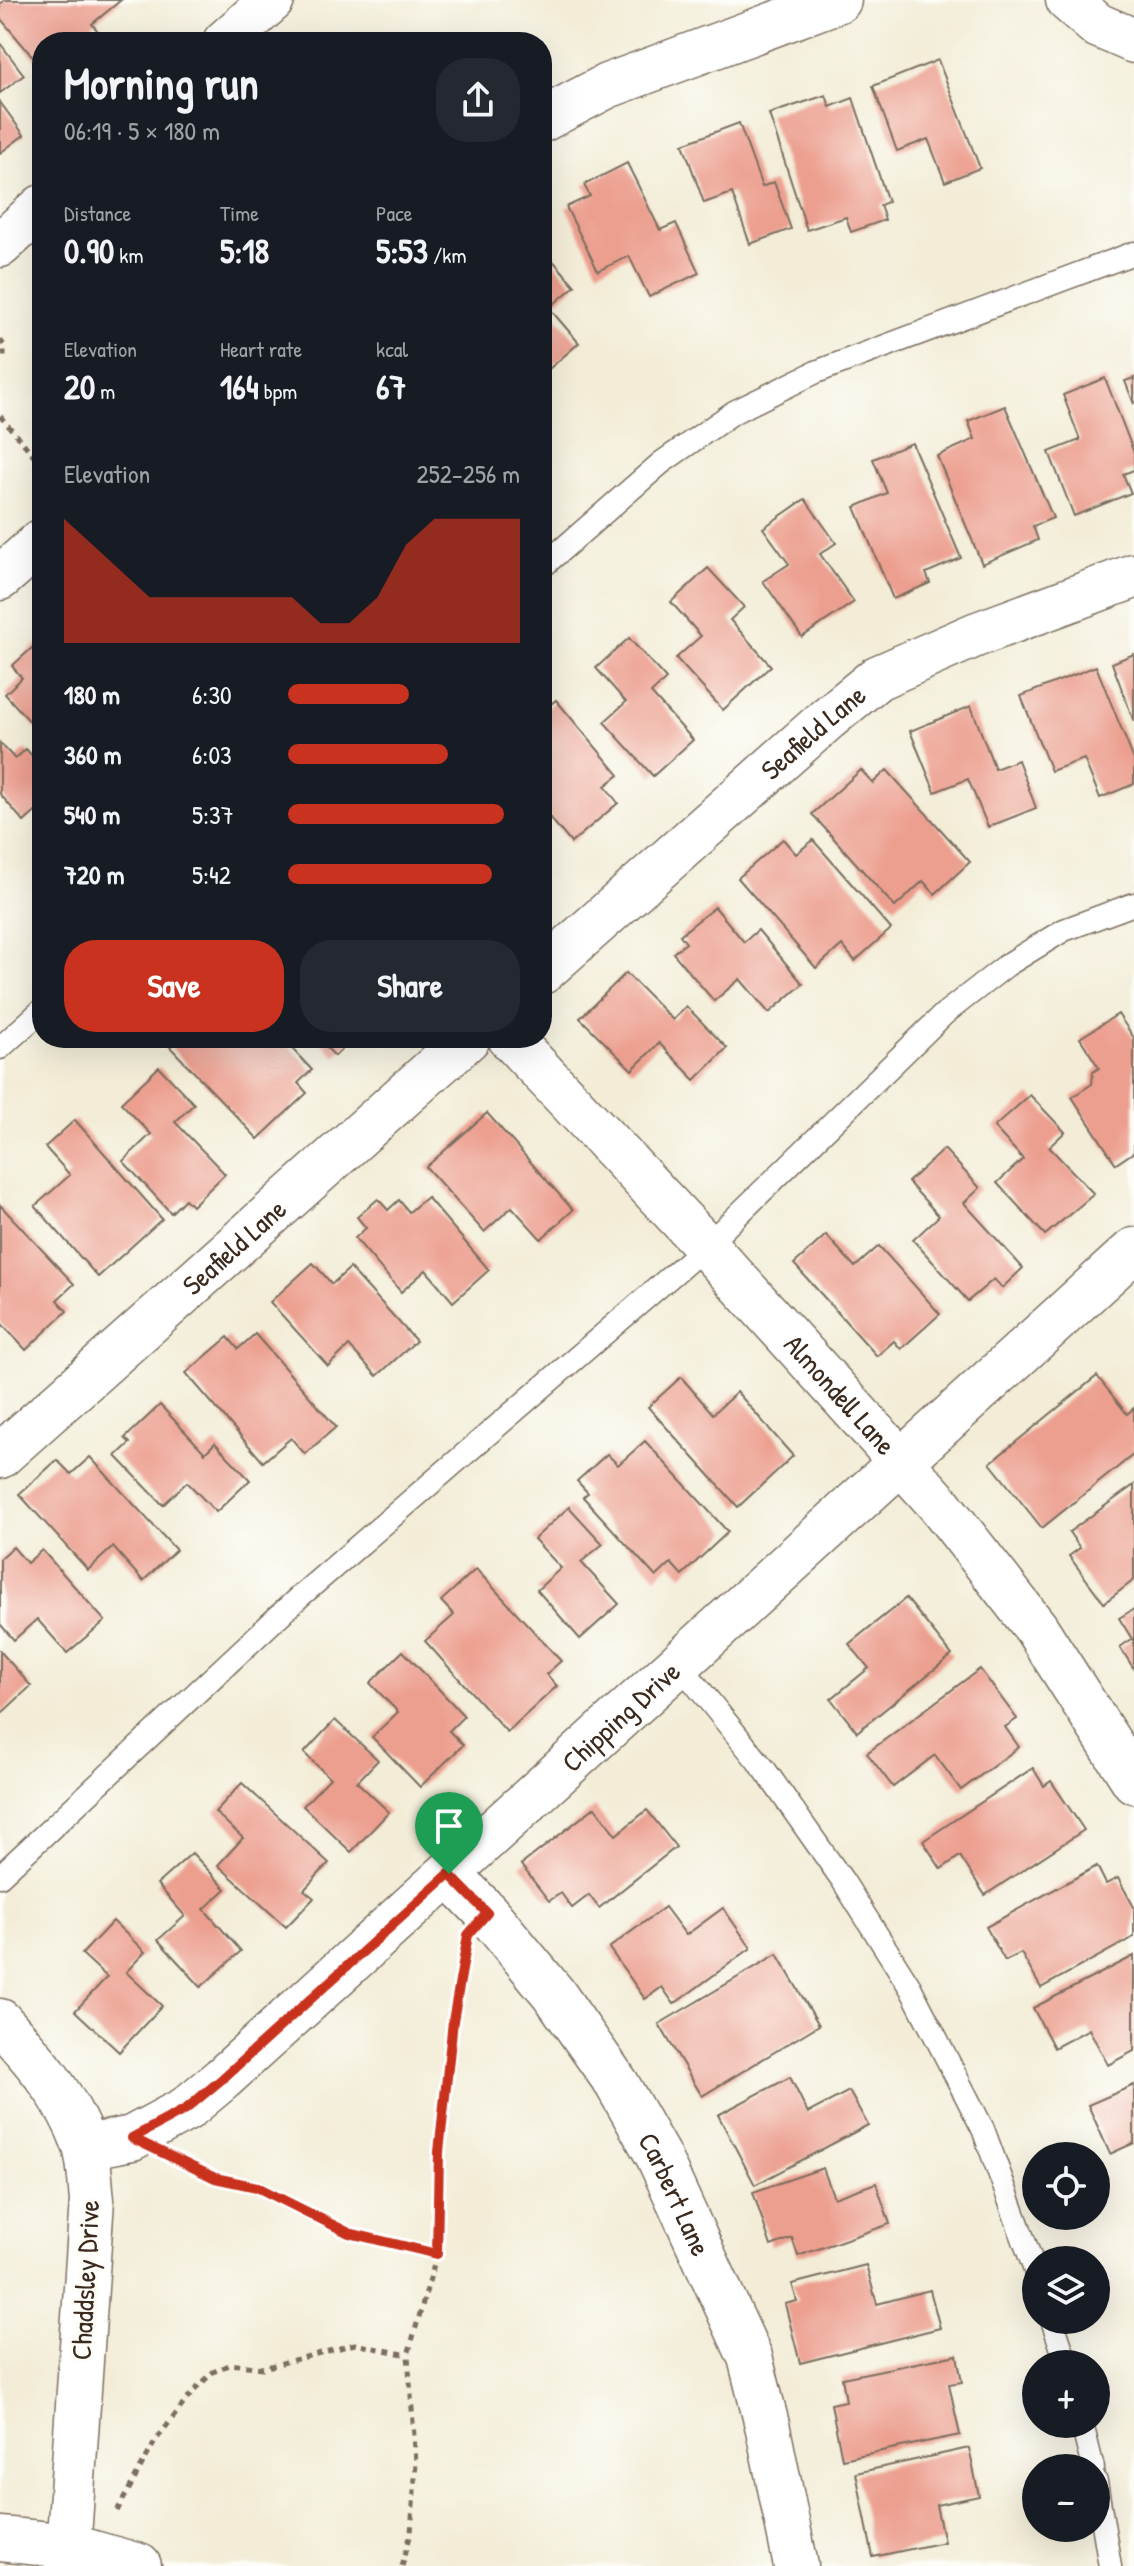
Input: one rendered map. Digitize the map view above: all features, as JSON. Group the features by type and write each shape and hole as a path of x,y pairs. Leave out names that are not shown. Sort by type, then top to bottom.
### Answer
{"street":[{"path":"236,32 272,0"},
{"path":"1068,0 1097,25 1134,41"},
{"path":"552,115 607,86 847,1"},
{"path":"0,245 32,216"},
{"path":"0,578 32,550"},
{"name":"Seafield Lane","path":"552,963 877,678 975,635 1134,576"},
{"name":"Seafield Lane","path":"0,1456 457,1048"},
{"name":"Almondell Lane","path":"519,1048 903,1461 1036,1628 1134,1781"},
{"name":"Chipping Drive","path":"86,2147 132,2138 186,2109 222,2079 903,1461 1131,1259"},
{"name":"Carbert Lane","path":"449,1874 487,1913 572,2020 617,2084 658,2156 750,2357 796,2566"},
{"name":"Chaddsley Drive","path":"0,2021 40,2065 62,2098 86,2147 92,2200 95,2559"},
{"path":"0,2539 95,2559"}],"lane":[{"path":"552,558 661,463 734,412 816,372 1134,253"},
{"path":"0,1876 298,1598 706,1246 944,1014 1007,965 1064,930 1134,904"},
{"path":"0,1048 32,1019"},
{"path":"680,1665 765,1770 843,1881 910,1987 983,2129 1026,2246"},
{"path":"1106,2542 1110,2566"}],"path":[{"path":"0,340 4,345 4,358 0,361"},
{"path":"0,416 32,453"},
{"path":"402,2566 411,2533 416,2463 408,2355 437,2254 439,2152 453,2021 468,1935 487,1913"},
{"path":"132,2138 215,2178 257,2187 349,2233 437,2254"},
{"path":"95,2559 112,2520 156,2440 191,2394 213,2372 230,2364 263,2368 355,2344 408,2355"}],"building":[{"path":"5,0 121,0 92,24 98,32 32,32 32,56 0,18 0,4"},
{"path":"0,43 24,75 0,93"},
{"path":"938,60 980,168 945,182 928,139 897,151 873,86"},
{"path":"826,95 830,107 853,98 888,202 880,205 885,220 851,232 846,217 807,230 769,114"},
{"path":"0,102 24,135 0,153"},
{"path":"739,123 762,187 774,182 791,229 750,244 732,193 704,203 683,144"},
{"path":"627,163 660,230 676,223 699,273 649,297 629,256 598,271 566,207 590,196 584,185"},
{"path":"552,260 575,286 552,305"},
{"path":"552,312 579,343 552,366"},
{"path":"1105,378 1134,453 1134,470 1123,474 1131,493 1074,516 1049,452 1080,440 1063,395"},
{"path":"1134,378 1134,404 1125,381"},
{"path":"1005,406 1053,518 1033,526 1038,540 982,564 937,456 975,439 968,421"},
{"path":"912,443 961,558 926,573 930,583 893,599 855,507 887,493 873,459"},
{"path":"805,499 836,543 820,554 854,602 802,637 763,581 789,564 763,528"},
{"path":"708,568 744,607 730,620 771,666 723,710 676,658 701,636 671,602"},
{"path":"629,638 666,679 651,693 693,740 653,776 604,722 626,702 596,668"},
{"path":"32,648 32,724 5,694 22,678 12,666"},
{"path":"1134,654 1134,722 1112,663"},
{"path":"1096,666 1134,760 1134,784 1100,798 1084,759 1051,771 1021,696"},
{"path":"556,700 619,775 605,786 618,803 571,843 552,820 552,703"},
{"path":"971,706 995,769 1018,760 1036,808 988,827 968,779 935,792 910,731"},
{"path":"0,743 15,759 26,749 32,756 32,815 24,822 0,794"},
{"path":"861,770 873,783 887,770 970,862 935,894 923,881 895,907 812,814"},
{"path":"783,839 796,854 813,840 891,929 855,961 842,945 816,968 738,878"},
{"path":"715,907 744,942 758,930 803,984 769,1013 740,979 714,1001 673,953 686,943 680,935"},
{"path":"626,973 673,1020 686,1006 727,1048 695,1080 659,1043 632,1070 580,1018"},
{"path":"1118,1014 1134,1038 1134,1152 1116,1164 1072,1097 1092,1084 1093,1072 1099,1068 1080,1038"},
{"path":"171,1048 291,1048 312,1070 298,1083 307,1093 258,1139"},
{"path":"327,1048 343,1048 335,1056"},
{"path":"159,1067 194,1104 175,1122 225,1174 192,1206 185,1199 171,1213 123,1161 151,1134 121,1103"},
{"path":"1030,1095 1065,1132 1049,1147 1094,1194 1045,1235 997,1183 1023,1159 994,1127"},
{"path":"487,1113 573,1210 541,1239 512,1207 484,1232 426,1167"},
{"path":"75,1120 162,1219 98,1277 35,1206 70,1175 45,1147"},
{"path":"944,1149 980,1188 964,1203 1023,1268 1002,1288 994,1279 968,1301 913,1240 939,1216 908,1182"},
{"path":"427,1197 489,1270 453,1302 426,1270 401,1292 355,1238 366,1228 357,1217 378,1199 388,1210 399,1200 409,1212"},
{"path":"0,1205 74,1284 57,1300 67,1311 26,1350 0,1322"},
{"path":"826,1235 855,1267 879,1246 940,1314 901,1349 894,1341 877,1356 794,1264"},
{"path":"313,1263 332,1284 350,1268 416,1341 377,1376 349,1346 328,1366 270,1302"},
{"path":"255,1334 336,1427 305,1454 291,1438 263,1462 186,1373 228,1337 238,1349"},
{"path":"1097,1376 1127,1414 1134,1408 1134,1454 1042,1528 990,1463"},
{"path":"681,1377 713,1414 737,1392 793,1456 738,1507 648,1407"},
{"path":"160,1405 205,1453 215,1443 250,1480 216,1512 187,1482 163,1505 116,1456 130,1443 125,1438"},
{"path":"645,1441 728,1532 682,1575 671,1563 656,1577 583,1497 588,1493 577,1481 607,1454 618,1465"},
{"path":"90,1457 176,1550 143,1581 113,1547 88,1570 19,1494 57,1460 71,1474"},
{"path":"1134,1485 1134,1580 1104,1603 1069,1556 1080,1548 1069,1532"},
{"path":"569,1507 603,1544 581,1562 619,1604 580,1639 537,1590 561,1568 534,1539"},
{"path":"13,1547 27,1563 42,1550 105,1621 67,1653 37,1619 14,1640 0,1624 0,1559"},
{"path":"476,1569 561,1661 546,1674 557,1686 507,1732 425,1641 454,1615 441,1601"},
{"path":"906,1598 952,1655 857,1732 831,1699 869,1668 849,1644"},
{"path":"1134,1609 1134,1669 1120,1647 1132,1639 1119,1618"},
{"path":"0,1651 31,1686 0,1715"},
{"path":"403,1651 464,1716 449,1731 463,1745 420,1787 372,1737 398,1712 370,1683"},
{"path":"980,1669 1017,1719 1005,1727 1019,1747 961,1790 935,1755 893,1787 867,1753"},
{"path":"335,1720 378,1760 357,1782 389,1812 351,1852 303,1806 330,1778 304,1753"},
{"path":"1033,1768 1044,1786 1051,1781 1084,1830 985,1895 960,1856 941,1869 923,1841"},
{"path":"242,1783 329,1863 304,1890 314,1898 286,1927 218,1865 243,1838 215,1812"},
{"path":"595,1807 616,1835 647,1810 676,1847 599,1908 589,1895 572,1908 561,1893 549,1901 521,1865"},
{"path":"192,1853 226,1889 204,1909 241,1951 201,1987 158,1940 185,1916 157,1884"},
{"path":"1097,1866 1106,1884 1118,1878 1134,1907 1134,1937 1041,1988 1021,1953 1005,1961 986,1927"},
{"path":"665,1907 686,1935 723,1908 751,1948 674,2004 662,1987 645,1999 609,1948"},
{"path":"113,1921 145,1952 126,1972 162,2006 119,2052 75,2011 107,1977 82,1954"},
{"path":"777,1954 819,2025 702,2096 659,2024"},
{"path":"1134,1956 1134,2051 1108,2065 1089,2029 1054,2048 1033,2008"},
{"path":"790,2077 808,2113 849,2091 868,2125 755,2185 718,2115"},
{"path":"1134,2085 1134,2143 1110,2154 1110,2142 1105,2142 1088,2105"},
{"path":"823,2168 834,2198 876,2183 890,2224 798,2256 792,2238 771,2246 753,2192"},
{"path":"866,2265 877,2304 930,2290 940,2328 800,2363 785,2304 797,2301 792,2284"},
{"path":"957,2355 962,2382 949,2384 960,2435 842,2459 831,2404 846,2401 842,2378"},
{"path":"969,2448 979,2496 936,2505 944,2542 873,2557 856,2473"}],"route":[{"path":"449,1874 487,1913 468,1935 453,2021 439,2152 437,2254 349,2233 257,2187 215,2178 132,2138 186,2109 449,1874"}]}
